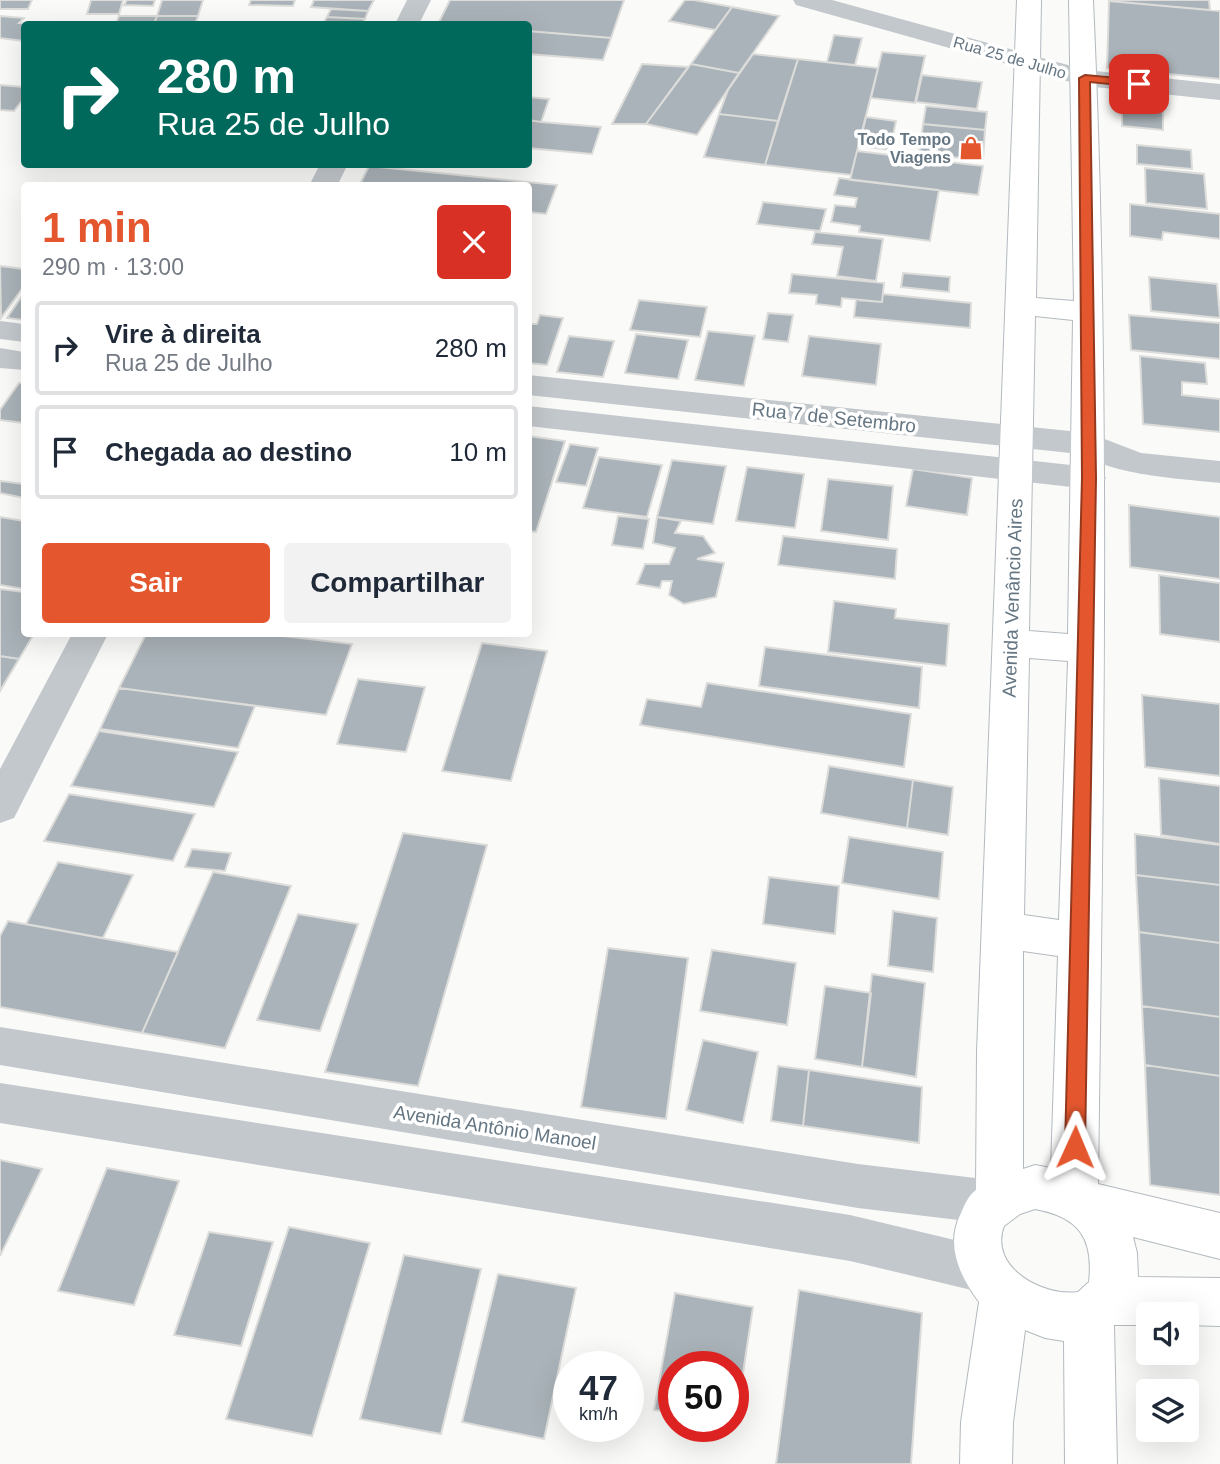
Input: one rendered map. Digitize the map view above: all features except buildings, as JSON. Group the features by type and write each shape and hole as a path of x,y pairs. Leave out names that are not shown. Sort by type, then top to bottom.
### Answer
{"main road":[{"name":"Avenida Venâncio Aires","path":"996,1199 1029,0"},
{"path":"1081,0 1085,78 1089,461 1079,942 1080,1201 1112,1243 1114,1283 1098,1307 1091,1464"},
{"path":"1020,305 1088,312"},
{"path":"1011,643 1086,649"},
{"path":"1003,930 1079,942"},
{"path":"986,1464 995,1283 976,1236 984,1212 996,1199 1013,1190 1035,1187 1220,1236"},
{"path":"995,1283 1027,1310 1061,1318 1098,1307 1220,1302"}],"street":[{"path":"408,21 419,0"},
{"name":"Rua 25 de Julho","path":"805,0 1085,78 1220,92"},
{"path":"0,330 21,333"},
{"path":"0,358 21,361"},
{"name":"Rua 7 de Setembro","path":"532,386 633,412"},
{"name":"Rua 7 de Setembro","path":"532,416 633,412 1089,461 1220,472"},
{"path":"0,807 88,637"},
{"name":"Avenida Antônio Manoel","path":"0,1046 858,1186 996,1199"},
{"path":"0,1103 850,1238 995,1283"}],"place":[{"name":"Todo Tempo Viagens","path":"971,148"}],"route":[{"path":"1075,1147 1089,478 1085,78 1139,84"}]}
